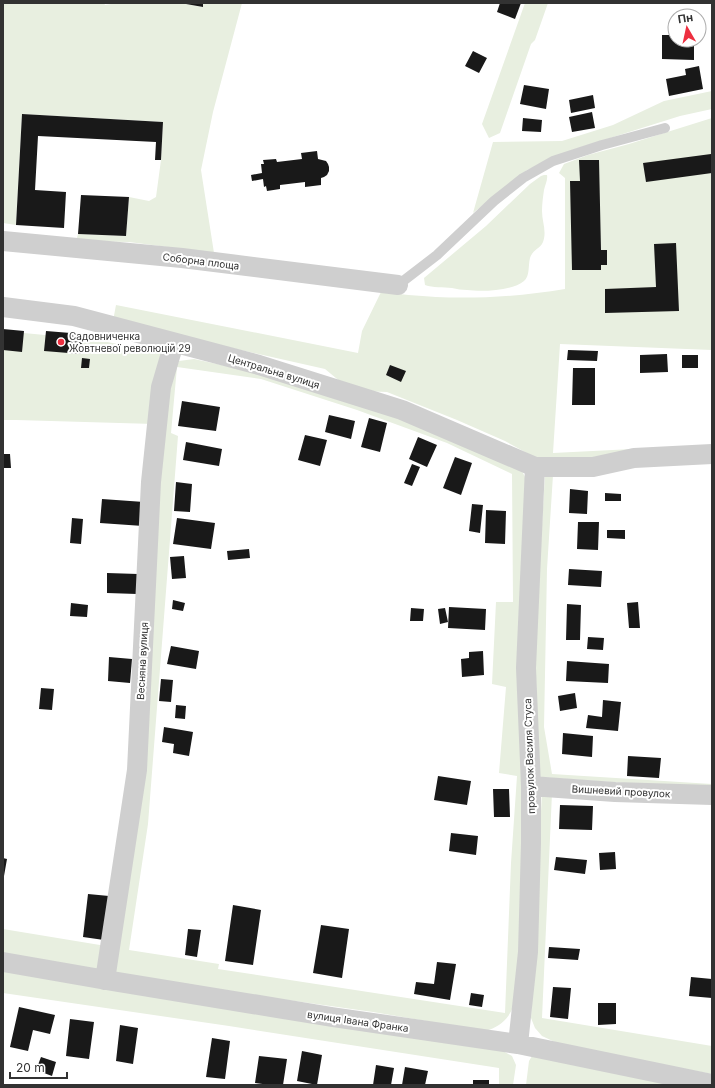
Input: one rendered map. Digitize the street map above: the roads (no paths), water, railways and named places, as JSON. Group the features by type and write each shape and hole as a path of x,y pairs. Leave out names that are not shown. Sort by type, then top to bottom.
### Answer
{"street":[{"name":"Соборна площа","path":"3,241 182,258 398,285"},
{"name":"Центральна вулиця","path":"3,307 74,316 259,365 402,410 535,467"},
{"name":"Весняна вулиця","path":"105,980 137,770 151,482 161,387 174,343"},
{"path":"535,467 593,467 634,458 712,454"},
{"name":"провулок Василя Стуса","path":"518,1044 528,952 531,786 526,668 535,467"},
{"name":"Вишневий провулок","path":"531,786 615,792 712,795"},
{"name":"вулиця Івана Франка","path":"3,962 324,1016 518,1044 712,1084"}],"lane":[{"path":"398,285 437,255 494,200 523,178 553,161 602,145 665,128"}],"place":[{"name":"Садовниченка Жовтневої революцій 29","path":"61,342"}]}
